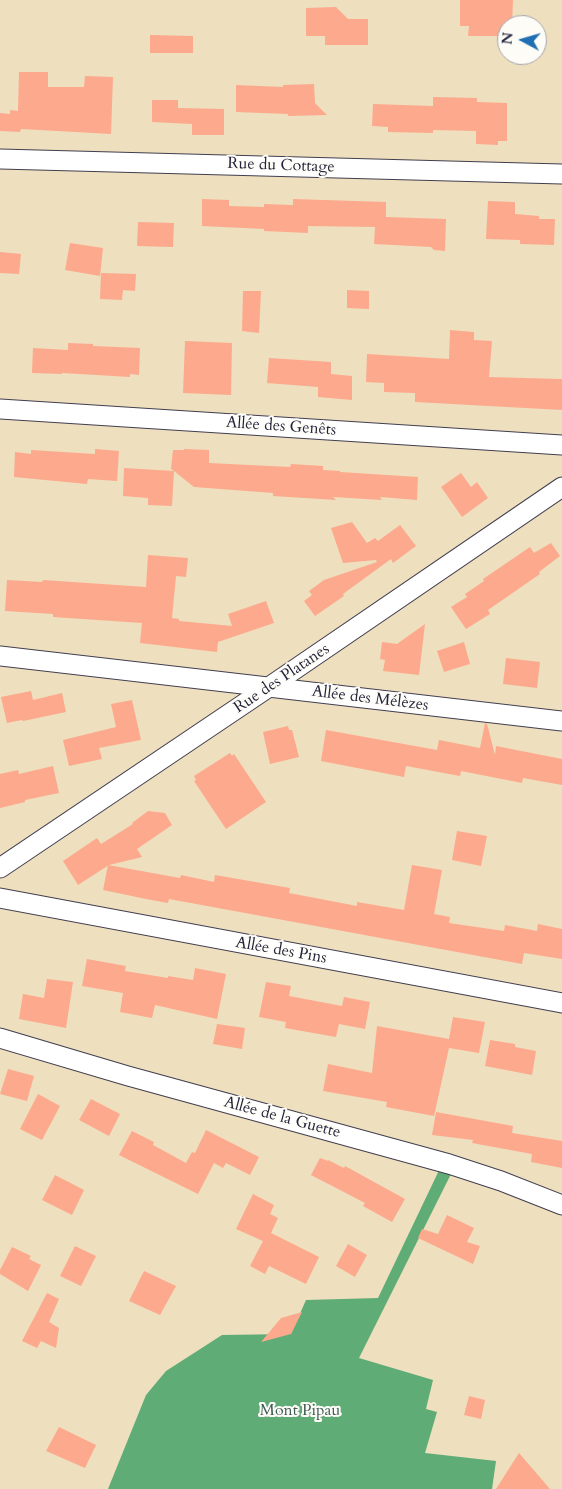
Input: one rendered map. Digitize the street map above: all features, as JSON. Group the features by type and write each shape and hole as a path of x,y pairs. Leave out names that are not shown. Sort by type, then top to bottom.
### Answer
{"street":[{"name":"Rue du Cottage","path":"0,159 562,174"},
{"name":"Allée des Genêts","path":"0,409 562,445"},
{"name":"Rue des Platanes","path":"0,868 562,487"},
{"name":"Allée des Mélèzes","path":"0,656 562,721"},
{"name":"Allée des Pins","path":"0,898 562,1003"},
{"name":"Allée de la Guette","path":"0,1038 128,1076 449,1164 501,1181 562,1205"}],"green space":[{"name":"Mont Pipau","path":"443,1162 455,1166 359,1358 433,1380 426,1409 437,1412 425,1453 496,1461 492,1489 108,1489 146,1395 166,1371 222,1335 291,1334 306,1300 378,1298"}],"building":[{"path":"460,0 513,0 512,15 497,15 497,36 468,36 469,26 460,26"},
{"path":"336,7 348,19 368,19 368,45 325,45 325,36 306,36 306,8"},
{"path":"150,35 193,36 193,53 150,53"},
{"path":"19,72 48,72 48,87 84,87 85,76 113,77 111,134 21,129 20,132 0,131 0,113 10,114 10,110 18,111"},
{"path":"314,84 315,103 327,115 288,116 288,114 236,112 236,85 283,87 283,85"},
{"path":"433,97 477,98 477,102 507,103 507,141 498,141 498,145 476,144 476,131 433,130 433,133 388,132 388,127 372,126 373,104 433,106"},
{"path":"152,100 178,100 178,108 224,109 224,135 192,135 192,124 152,122"},
{"path":"202,199 229,200 229,206 264,207 264,204 293,205 293,199 386,202 386,217 446,219 445,251 434,250 431,247 374,244 375,227 308,226 308,233 202,226"},
{"path":"488,201 515,202 515,214 539,216 539,219 555,219 554,245 520,244 520,240 486,239"},
{"path":"138,222 174,223 173,247 137,246"},
{"path":"70,243 103,248 100,276 65,270"},
{"path":"0,252 21,254 19,274 0,273"},
{"path":"101,273 136,274 135,291 123,290 122,300 100,299"},
{"path":"347,290 369,291 369,309 347,308"},
{"path":"243,291 261,291 259,333 242,331"},
{"path":"450,330 474,332 474,340 492,341 489,377 562,379 562,410 415,402 415,393 384,392 384,383 366,382 367,354 449,359"},
{"path":"185,341 232,343 231,395 183,393"},
{"path":"68,343 140,348 139,375 130,374 130,377 32,373 33,348 68,350"},
{"path":"269,358 331,362 331,374 352,376 352,400 318,397 318,387 267,383"},
{"path":"95,449 119,451 117,481 88,479 87,484 14,477 15,452 31,454 31,450 95,454"},
{"path":"173,450 209,450 209,463 290,467 291,464 323,466 323,470 340,472 418,477 417,500 380,497 382,500 333,497 336,500 273,496 273,493 194,487 171,469"},
{"path":"124,468 174,471 172,506 148,505 148,498 123,496"},
{"path":"461,473 471,487 477,482 488,498 462,517 441,487"},
{"path":"352,522 367,543 375,538 378,541 400,525 416,546 393,563 391,559 315,616 304,601 312,595 309,591 324,580 377,562 376,560 343,563 331,528"},
{"path":"551,543 560,556 539,572 540,574 488,610 490,614 466,629 451,607 467,597 465,594 484,581 483,579 530,547 534,553"},
{"path":"148,555 188,558 186,577 176,576 172,618 179,619 179,621 232,626 228,614 266,601 274,623 218,642 217,652 140,643 142,623 53,617 53,614 5,611 7,580 42,582 43,580 146,587"},
{"path":"425,624 419,675 383,671 385,660 380,659 382,642 397,644"},
{"path":"464,642 470,664 444,672 437,651"},
{"path":"506,658 540,662 537,688 503,684"},
{"path":"31,691 33,700 62,693 66,712 7,723 1,697"},
{"path":"132,700 141,740 99,748 102,759 69,766 63,740 116,727 111,704"},
{"path":"485,723 487,724 495,755 496,746 562,759 562,785 523,778 522,783 461,771 460,776 406,766 404,777 321,761 326,730 437,750 439,740 480,748"},
{"path":"288,726 289,730 292,730 299,757 270,764 263,732"},
{"path":"230,753 232,756 234,754 266,802 226,829 194,781 196,780 194,776"},
{"path":"53,766 59,793 25,800 25,802 0,808 0,774 18,770 19,774"},
{"path":"148,811 165,813 172,825 137,849 142,857 109,865 78,885 63,861 97,838 101,844 133,824"},
{"path":"457,831 487,836 481,866 452,860"},
{"path":"108,865 180,878 181,875 214,882 215,875 290,888 289,893 357,906 357,902 404,910 412,865 442,870 434,914 450,917 449,923 504,931 505,925 537,931 538,924 562,929 562,959 524,953 522,964 169,899 168,903 146,899 103,890"},
{"path":"87,959 126,966 125,971 168,978 168,976 193,980 195,968 226,974 217,1019 155,1005 152,1018 120,1012 123,993 82,986"},
{"path":"47,979 73,982 66,1028 19,1019 23,994 44,998"},
{"path":"266,982 291,986 289,996 342,1006 344,997 370,1002 365,1029 339,1024 336,1037 285,1028 286,1022 259,1017"},
{"path":"453,1017 485,1022 479,1053 449,1048 434,1116 386,1107 387,1102 323,1091 328,1064 372,1073 377,1026 449,1039"},
{"path":"217,1024 245,1028 242,1049 213,1044"},
{"path":"490,1040 515,1044 515,1047 536,1051 532,1075 485,1066"},
{"path":"8,1069 34,1076 27,1101 0,1094"},
{"path":"38,1094 60,1106 42,1140 20,1129"},
{"path":"91,1099 120,1114 109,1136 79,1120"},
{"path":"436,1112 513,1126 512,1133 562,1141 562,1168 531,1162 532,1154 472,1143 473,1140 432,1135"},
{"path":"206,1130 259,1157 250,1175 226,1163 223,1168 214,1163 198,1194 119,1155 132,1131 154,1142 153,1145 186,1163 192,1152 195,1153"},
{"path":"320,1158 344,1168 345,1166 405,1199 392,1222 363,1206 365,1203 311,1175"},
{"path":"55,1175 84,1190 72,1215 42,1200"},
{"path":"253,1194 274,1205 270,1214 278,1218 271,1233 319,1257 306,1284 269,1266 265,1274 250,1266 263,1241 236,1229"},
{"path":"447,1215 474,1228 467,1242 480,1246 473,1264 418,1238 422,1229 438,1234"},
{"path":"348,1244 367,1255 355,1277 336,1266"},
{"path":"75,1246 96,1256 81,1286 60,1276"},
{"path":"12,1247 31,1256 29,1259 41,1265 28,1291 0,1274 0,1270"},
{"path":"144,1271 176,1286 160,1315 129,1301"},
{"path":"47,1293 59,1299 49,1322 59,1328 56,1348 41,1341 37,1348 22,1341"},
{"path":"302,1312 291,1334 261,1342 281,1318"},
{"path":"469,1396 485,1400 481,1419 464,1415"},
{"path":"59,1427 96,1445 85,1468 46,1451"},
{"path":"519,1453 550,1489 496,1489"}]}
